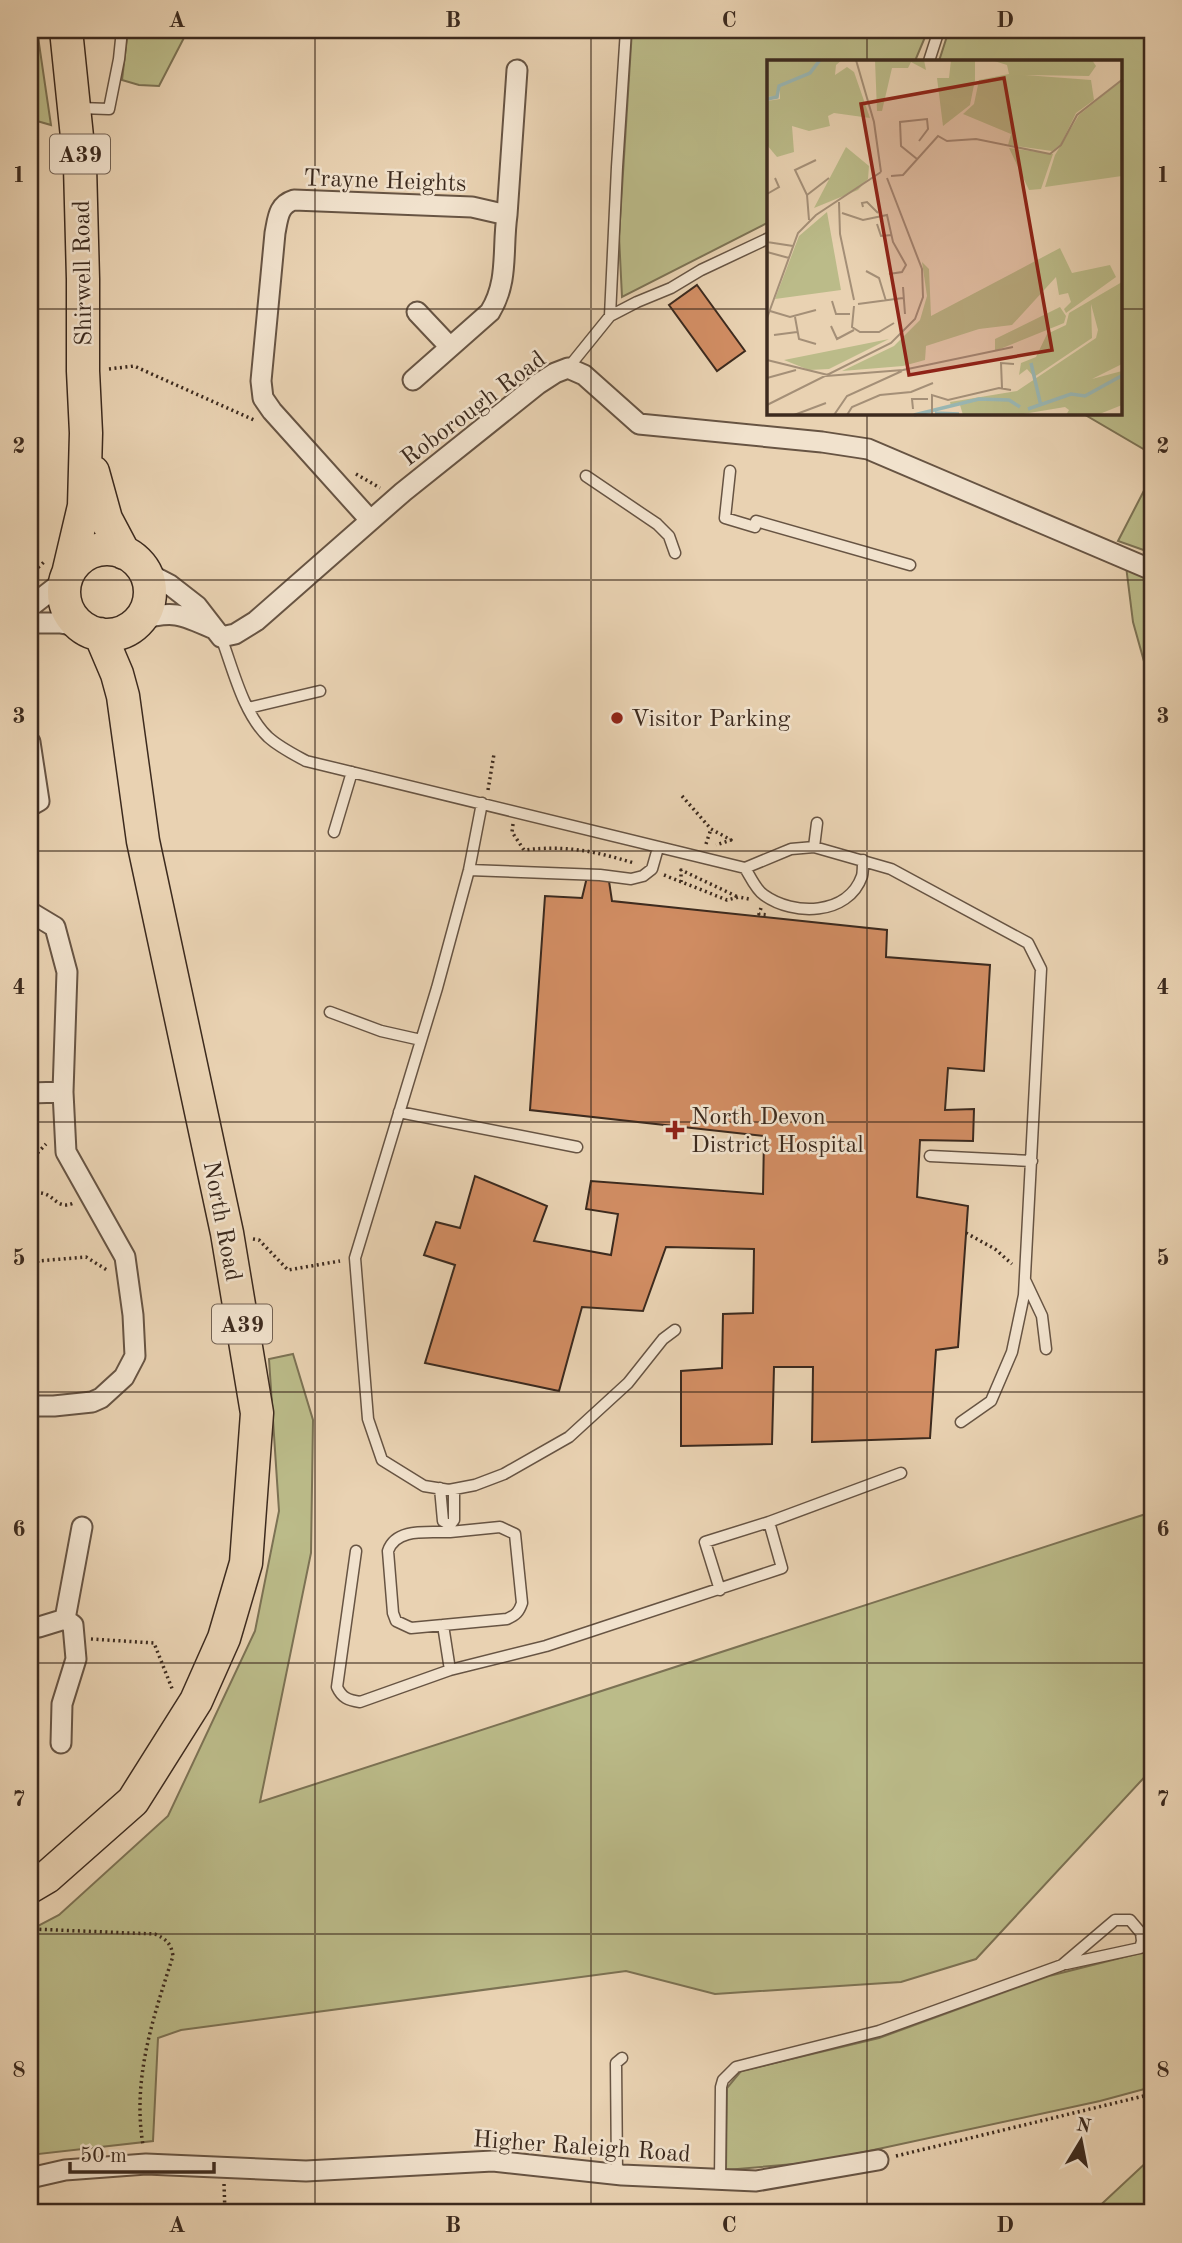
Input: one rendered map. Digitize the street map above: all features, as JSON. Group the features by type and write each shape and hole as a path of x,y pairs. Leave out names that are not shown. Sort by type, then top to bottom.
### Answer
{"main road":[{"name":"Shirwell Road","path":"66,30 80,166 86,433 84,506 67,576"},
{"name":"Shirwell Road","path":"86,433 91,467 106,519 135,562"},
{"path":"103,549 135,562 148,580 148,605 136,623 112,635 92,631 76,621 66,606 64,597 67,576 74,565 92,552 103,549"},
{"name":"North Road","path":"123,696 136,623"},
{"name":"North Road","path":"30,1887 47,1877 133,1801 196,1701 224,1638 246,1563 257,1413 227,1233 143,841 123,696 117,674 92,631"}],"street":[{"path":"413,380 490,312 498,299 502,286 510,199 516,70"},
{"name":"Trayne Heights","path":"370,520 263,398 261,381 279,211 286,202 294,200 472,207 507,215"},
{"path":"417,312 450,347"},
{"name":"Roborough Road","path":"217,633 234,634 256,621 370,520 538,384 568,368 584,375 639,424 868,449 1152,570"},
{"path":"135,562 197,606 217,633"},
{"path":"30,607 67,576"},
{"path":"136,623 161,614 181,615 217,633"},
{"path":"30,623 60,623 92,631"},
{"path":"30,742 39,801 30,807"},
{"path":"30,912 55,927 67,972 63,1092 66,1152 125,1257 133,1315 135,1356 124,1377 110,1391 92,1402 30,1406"},
{"path":"30,1093 63,1092"},
{"path":"65,1619 82,1527"},
{"path":"30,1627 65,1619"},
{"path":"61,1743 62,1704 76,1659 73,1625 65,1619"},
{"name":"Higher Raleigh Road","path":"30,2178 65,2170 146,2164 306,2171 492,2161 617,2174 756,2180 878,2160"}],"lane":[{"path":"76,108 109,110 122,30"},
{"path":"610,316 626,30"},
{"path":"929,60 939,30"},
{"path":"568,368 610,316 767,239"},
{"path":"730,471 725,518 910,565"},
{"path":"586,476 657,524 669,536 675,553"},
{"path":"217,633 248,708 267,736 306,761 745,868 791,849 814,846 891,869 1028,943 1041,968 1024,1295 1012,1352 991,1401 961,1422"},
{"path":"248,708 320,691"},
{"path":"334,832 352,772"},
{"path":"482,803 469,870 355,1258 368,1419 382,1460 424,1486 440,1488 454,1489 475,1485 504,1474 566,1439 622,1389 663,1339 675,1330"},
{"path":"814,846 817,823"},
{"path":"469,870 600,875 631,879 643,876 652,869 658,848"},
{"path":"745,868 762,895 790,906 813,910 837,905 851,892 862,876 863,860"},
{"path":"331,1012 381,1031 421,1040"},
{"path":"399,1112 578,1147"},
{"path":"930,1156 1032,1161"},
{"path":"1025,1280 1042,1316 1046,1349"},
{"path":"720,1590 705,1542 769,1522 901,1473"},
{"path":"440,1488 443,1521 450,1528"},
{"path":"450,1528 454,1520 454,1489"},
{"path":"356,1551 337,1687 347,1700 360,1702 450,1670 546,1646 782,1568 769,1522"},
{"path":"500,1527 515,1534 522,1603 520,1610 507,1619 411,1628 396,1621 393,1614 388,1551 391,1543 396,1537 450,1528 500,1527"},
{"path":"443,1625 450,1670"},
{"path":"1062,1965 1115,1920 1130,1920 1136,1926 1142,1941 1140,1948"},
{"path":"720,2179 721,2087 723,2080 736,2067 879,2031 1062,1965 1152,1945"},
{"path":"617,2174 616,2063 622,2058"}],"path":[{"path":"487,793 495,754"},
{"path":"682,796 711,830 731,840 705,846 711,830"},
{"path":"681,882 681,870 739,897"},
{"path":"30,1194 48,1194 66,1207 89,1196"},
{"path":"227,1233 259,1240 288,1269 355,1258"},
{"path":"966,1233 995,1249 1025,1280"},
{"path":"30,1269 36,1267 38,1261 86,1257 108,1270 125,1270"},
{"path":"75,1638 154,1643 184,1720"},
{"path":"30,1926 32,1929 155,1934 167,1939 172,1947 173,1956 151,2025 139,2084 139,2122 146,2164"},
{"path":"878,2160 1152,2094"},
{"path":"224,2167 225,2213"}],"green space":[{"path":"30,30 37,30 51,125 30,119"},
{"path":"128,30 188,30 159,86 139,85 122,80"},
{"path":"632,30 928,30 915,60 767,60 767,223 622,297 619,236"},
{"path":"949,30 1152,30 1152,454 1085,415 1122,415 1122,60 939,60"},
{"path":"1152,475 1152,553 1118,541"},
{"path":"1126,566 1152,578 1152,690 1133,622"},
{"path":"293,1354 313,1420 311,1553 260,1802 1152,1512 1152,1769 976,1959 901,1982 715,1994 626,1971 181,2030 158,2038 153,2141 30,2155 30,1930 59,1915 168,1816 255,1631 279,1511 269,1359"},
{"path":"1152,1950 1152,2087 1100,2101 818,2162 726,2170 727,2088 741,2071 879,2038 1049,1976"},
{"path":"1152,2157 1152,2213 1092,2213"}],"building":[{"path":"697,285 745,351 717,371 669,305"},
{"path":"587,877 609,881 612,901 887,930 886,957 990,965 984,1071 948,1068 945,1110 974,1109 973,1141 920,1140 917,1197 968,1206 958,1347 936,1350 930,1438 812,1442 813,1367 774,1367 772,1444 681,1446 681,1371 722,1368 723,1314 753,1313 754,1249 666,1247 643,1311 582,1307 559,1391 425,1363 455,1265 424,1255 436,1222 460,1228 475,1176 547,1206 534,1241 611,1255 618,1214 586,1209 591,1181 763,1194 764,1136 530,1110 545,896 582,898"}],"place":[{"name":"Visitor Parking","path":"617,718"},
{"name":"North Devon District Hospital","path":"675,1130"}]}
